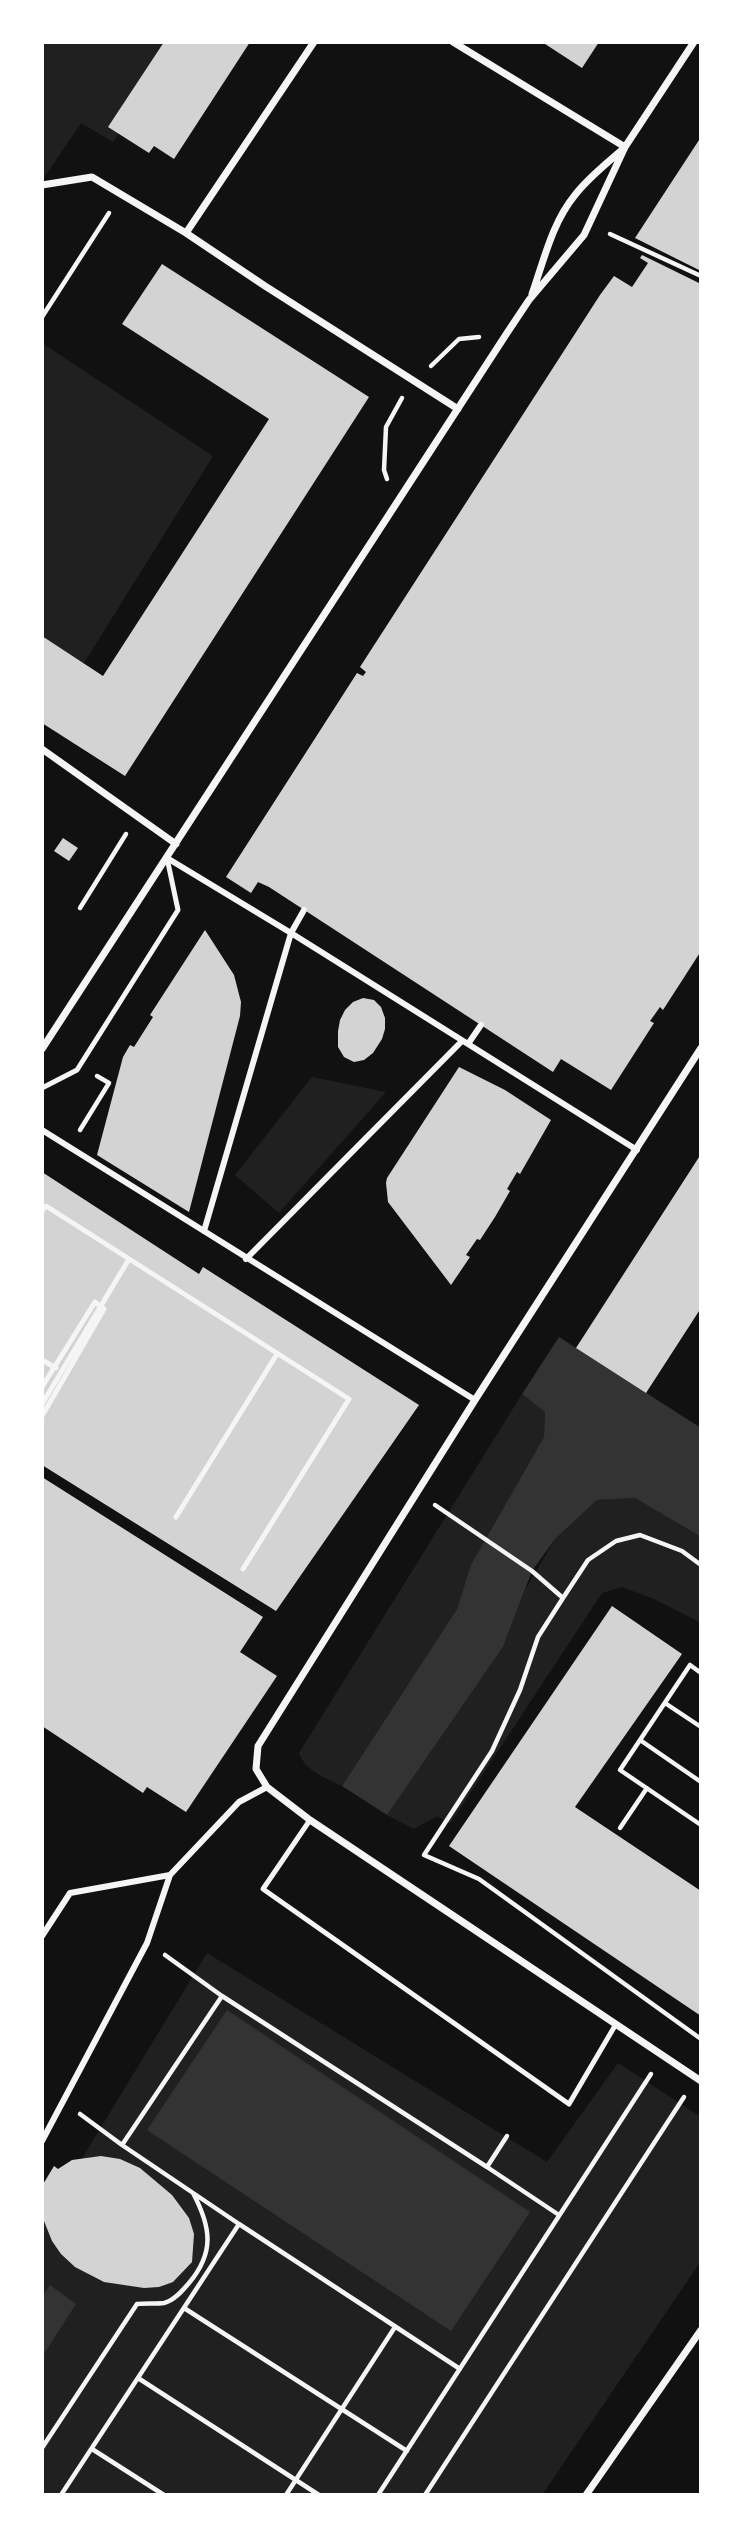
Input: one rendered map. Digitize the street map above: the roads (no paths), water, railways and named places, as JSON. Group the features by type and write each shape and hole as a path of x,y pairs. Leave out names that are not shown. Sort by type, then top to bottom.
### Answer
{"street":[{"path":"186,233 314,42"},
{"path":"453,42 625,147"},
{"path":"42,1049 529,300 584,235 625,147 694,42"},
{"path":"529,300 556,224 565,209 576,193 625,147"},
{"path":"42,185 92,177 186,233 458,409"},
{"path":"42,749 176,844"},
{"path":"167,858 637,1150"},
{"path":"204,1231 291,933 304,910"},
{"path":"246,1259 481,1025"},
{"path":"699,2079 310,1820 267,1787 256,1769 258,1746 475,1400 701,1048"},
{"path":"42,1130 475,1400"},
{"path":"42,2141 147,1943 170,1875 239,1802 267,1787"},
{"path":"42,1936 70,1893 170,1875"},
{"path":"586,2495 701,2330"}],"lane":[{"path":"42,1088 77,1070 178,910 167,858"},
{"path":"42,1211 46,1206 349,1399 243,1569"},
{"path":"42,1404 129,1259"},
{"path":"42,1387 94,1301 104,1309 42,1416"},
{"path":"176,1517 277,1354"},
{"path":"42,1360 61,1372"},
{"path":"310,1820 263,1889 569,2104 616,2024"}]}
